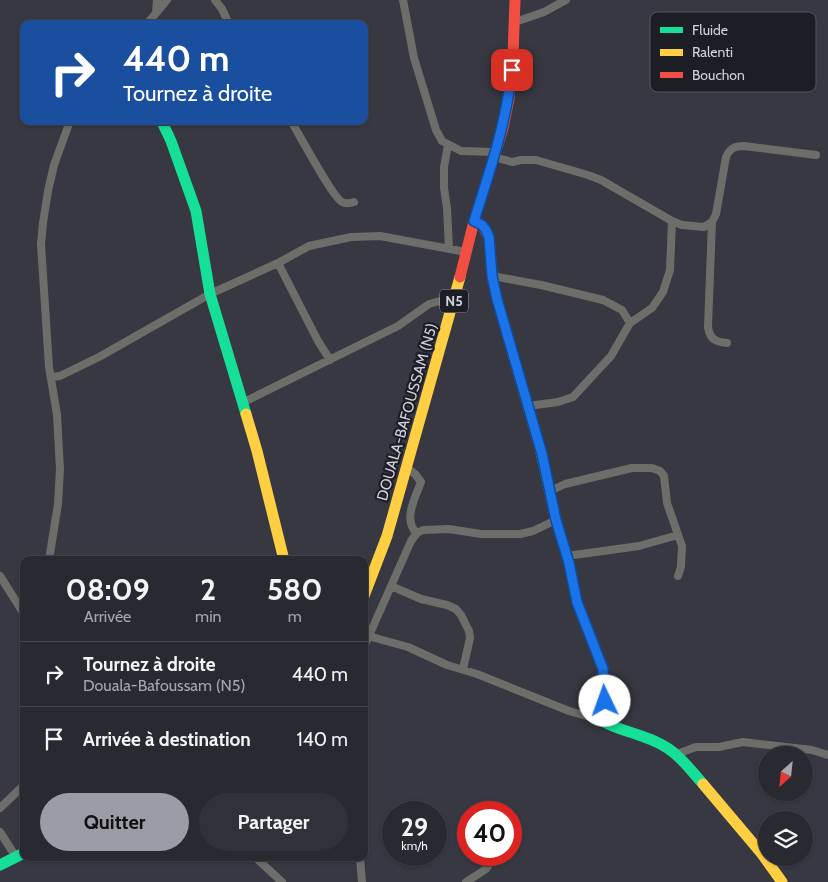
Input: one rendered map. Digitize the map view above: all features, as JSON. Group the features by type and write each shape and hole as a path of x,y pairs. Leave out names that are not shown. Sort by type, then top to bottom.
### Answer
{"main road":[{"name":"DOUALA-BAFOUSSAM (N5)","path":"368,586 388,536 455,297 474,221 503,128 509,100 516,0"},
{"path":"163,125 196,210 210,294 257,451 283,556"},
{"path":"474,221 482,225 489,237 492,276 497,299 542,454 556,520 567,556 577,602 603,669 605,701 602,720 608,725 657,742 677,754 762,854 782,882"},
{"path":"0,865 20,855"}],"street":[{"path":"156,13 157,0"},
{"path":"150,20 168,0"},
{"path":"215,0 227,20"},
{"path":"403,0 414,58 426,101 442,141 462,151 495,155 512,162 536,160 588,175 601,180 672,222 704,227 712,222"},
{"path":"515,22 544,12 566,0"},
{"path":"50,556 58,504 60,469 43,274 43,223 54,165 69,125"},
{"path":"294,125 338,198 342,202 354,202"},
{"path":"448,145 444,167 444,188 449,249"},
{"path":"727,343 713,340 710,337 708,327 712,222 718,203 726,156 729,150 736,146 816,155"},
{"path":"528,406 558,402 573,397 611,356 630,323 652,308 666,285 670,270 672,222"},
{"path":"51,377 60,376 99,357 210,294 278,263 309,246 351,237 380,236 466,252"},
{"path":"278,263 318,341 330,360"},
{"path":"492,276 541,285 603,300 622,310 630,323"},
{"path":"242,404 398,326 429,304 455,297"},
{"path":"406,467 421,482 414,498 410,519 413,530 417,533"},
{"path":"550,491 565,484 599,475 638,468 652,468 660,471 664,476 667,504 682,546 682,558 678,576"},
{"path":"556,520 533,531 520,534 480,534 449,529 423,530 417,533 410,541 368,636 408,647 447,665 463,669 568,711 602,720"},
{"path":"567,556 633,547 678,535"},
{"path":"0,576 20,608"},
{"path":"391,586 421,599 456,609 469,631 470,638 463,669"},
{"path":"677,754 696,747 719,747 743,742 812,750 828,755"},
{"path":"0,808 20,789"},
{"path":"0,832 20,855"},
{"path":"259,861 282,882"},
{"path":"360,861 362,882"},
{"path":"466,882 488,866"}],"traffic: fast":[{"path":"163,125 196,211 210,294 246,414"},
{"path":"541,452 577,602 603,669 605,701 601,720 611,726 639,735 671,750 703,784"},
{"path":"0,865 20,855"}],"traffic: slow":[{"path":"368,586 387,536 460,277"},
{"path":"246,414 283,556"},
{"path":"703,784 762,854 782,882"}],"traffic: jam":[{"path":"460,277 474,221 503,128 509,99 515,0"},
{"path":"474,221 482,225 489,237 492,276 497,299 541,452"}],"route":[{"path":"512,70 509,100 503,128 474,221 482,225 489,237 492,276 497,299 542,454 556,520 569,563 577,602 599,654 605,684 605,701"}]}
